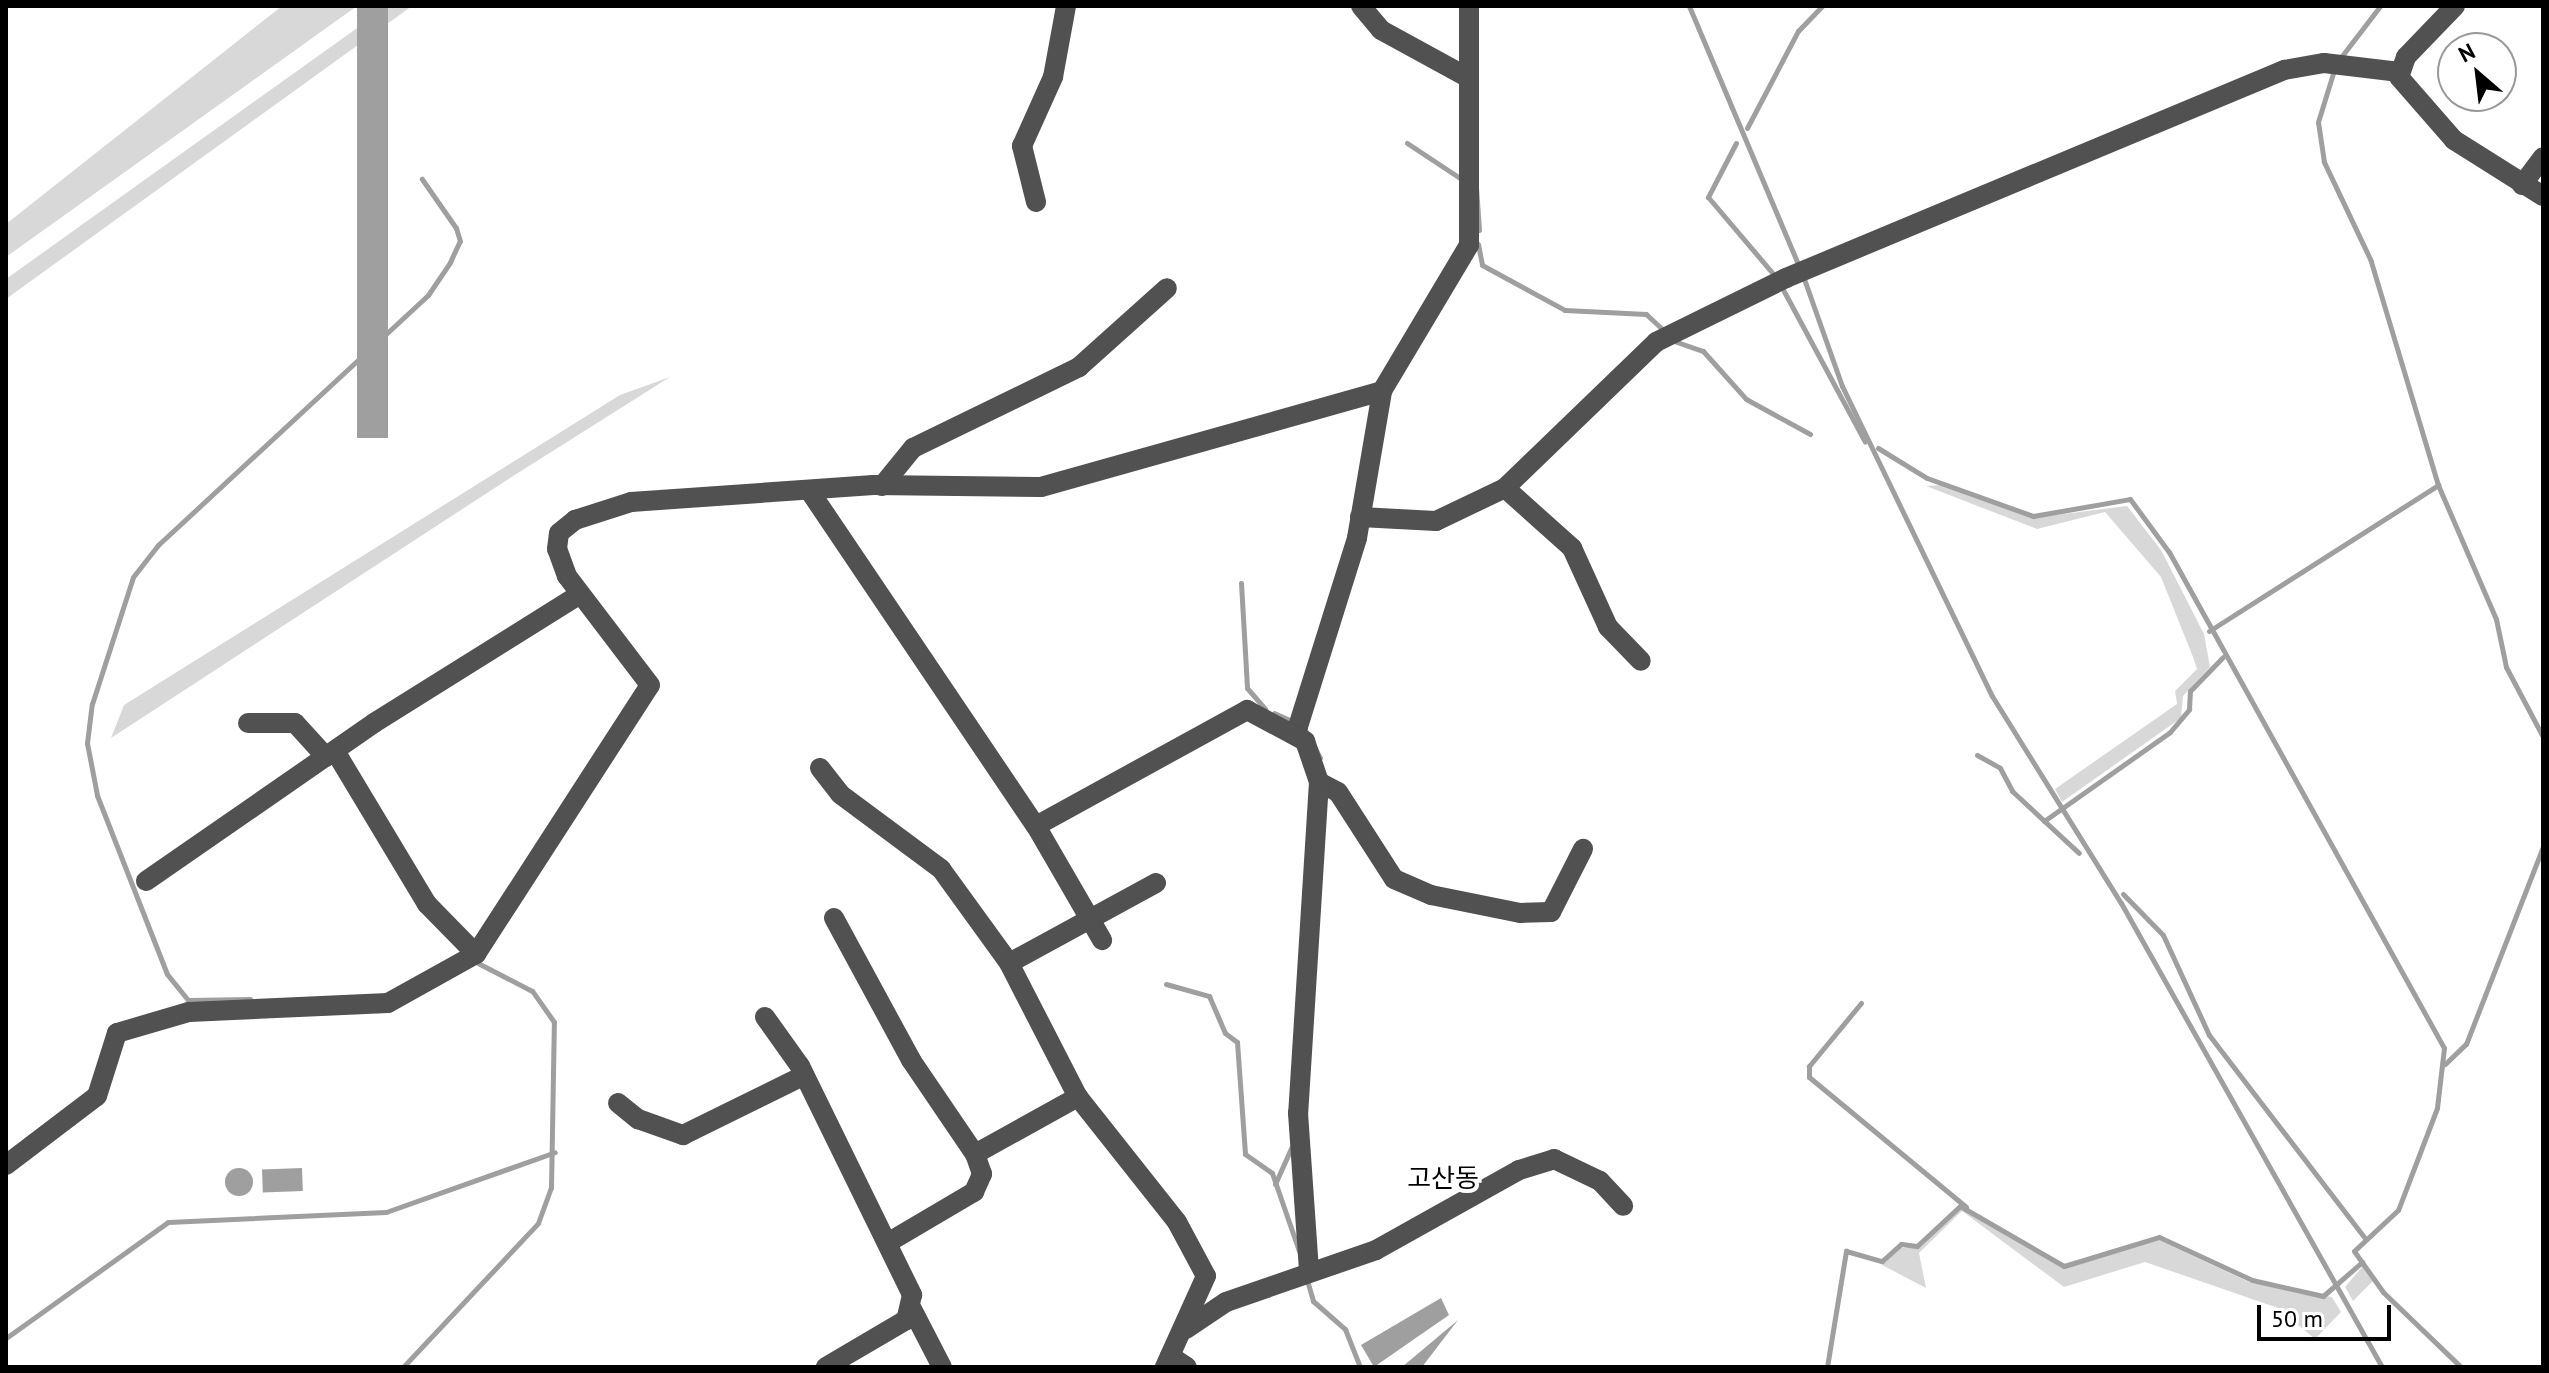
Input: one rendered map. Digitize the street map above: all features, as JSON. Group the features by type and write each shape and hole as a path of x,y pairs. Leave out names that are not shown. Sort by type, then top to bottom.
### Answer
{"street":[{"path":"1036,202 1022,146 1053,77 1066,6"},
{"path":"1361,6 1381,30 1467,77"},
{"path":"1296,733 1360,517 1382,391 1469,245 1469,6"},
{"path":"2399,72 2455,6"},
{"path":"1360,517 1436,521 1505,488 1656,342 1721,307 2284,70 2324,63 2399,72"},
{"path":"2399,72 2409,94 2454,140 2543,196"},
{"path":"2522,185 2543,157"},
{"path":"882,486 913,448 1079,367 1167,288"},
{"path":"6,1165 97,1096 117,1033 189,1012 388,1003 476,954 650,685 577,596 557,549 559,533 575,520 631,502 882,486 1074,481 1382,391"},
{"path":"1505,488 1572,548 1608,627 1641,661"},
{"path":"809,490 1036,826 1102,940"},
{"path":"146,881 330,754 577,596"},
{"path":"1036,826 1247,710 1296,733 1319,782 1298,1113 1309,1270"},
{"path":"248,723 295,723 330,754 427,904 476,954"},
{"path":"820,768 840,794 941,869 1009,963 1078,1097 1197,1253 1206,1276 1174,1363"},
{"path":"1319,782 1338,792 1387,872 1431,895 1520,913 1551,912 1583,849"},
{"path":"1009,963 1156,883"},
{"path":"834,918 911,1060 975,1154 982,1174 974,1192 889,1242"},
{"path":"765,1017 803,1076 889,1242 912,1309 942,1367"},
{"path":"618,1103 638,1119 683,1135 803,1076"},
{"path":"975,1154 1078,1097"},
{"path":"1186,1329 1226,1302 1309,1270 1376,1250 1519,1170 1554,1159 1600,1181 1623,1206"},
{"path":"826,1367 878,1340 912,1309"}],"shaded area":[{"path":"282,6 357,6 6,257 6,224"},
{"path":"357,6 388,6 388,438 357,438"},
{"path":"388,6 412,6 6,299 6,279"},
{"path":"670,377 111,738 124,705 620,395"},
{"path":"1941,485 2031,518 2127,506 2161,550 2204,634 2210,667 2183,696 2181,718 2062,802 2055,789 2177,704 2175,691 2197,669 2193,657 2161,577 2105,512 2037,529 1926,486"},
{"path":"239,1168 249,1172 253,1182 249,1192 239,1196 229,1192 225,1182 229,1172"},
{"path":"302,1168 303,1191 263,1192 262,1169"},
{"path":"1960,1208 2063,1267 2159,1240 2251,1283 2332,1297 2341,1312 2315,1339 2278,1308 2145,1262 2064,1287 1962,1211 1919,1253 1926,1288 1882,1265 1896,1248 1919,1248"},
{"path":"2363,1266 2374,1280 2353,1301 2345,1287"},
{"path":"1441,1298 1449,1315 1374,1367 1361,1345"},
{"path":"1458,1320 1422,1367 1402,1367"}],"waterway":[{"path":"1689,6 1799,267"},
{"path":"1747,128 1798,31 1822,6"},
{"path":"2338,61 2380,6"},
{"path":"2209,631 2438,485 2371,261 2324,162 2318,122 2334,70"},
{"path":"1407,143 1463,180"},
{"path":"1736,143 1708,197 1775,276"},
{"path":"250,999 188,1000 167,974 97,795 87,743 92,704 133,577 158,545 428,295 450,262 460,241 456,228 422,179"},
{"path":"1476,187 1479,230"},
{"path":"1478,244 1482,265 1565,310 1646,314 1665,332"},
{"path":"1803,276 1842,386 1992,696 2121,903 2382,1367"},
{"path":"1780,284 1865,442"},
{"path":"1671,340 1703,351 1746,399 1810,434"},
{"path":"1878,448 1927,478 2033,516 2130,499 2169,552 2444,1048 2437,1108 2398,1210 2354,1251 2383,1292 2461,1367"},
{"path":"2438,485 2496,619 2506,667 2543,737"},
{"path":"1241,583 1247,688 1265,709"},
{"path":"2044,821 2170,732 2189,709 2190,691 2223,657"},
{"path":"1274,713 1294,722"},
{"path":"1303,726 1320,758"},
{"path":"1977,755 2000,768 2012,791 2079,853"},
{"path":"2445,1064 2466,1044 2543,846"},
{"path":"2123,894 2163,935 2209,1035 2364,1237"},
{"path":"403,1367 538,1223 551,1188 554,1022 532,991 478,963"},
{"path":"1166,984 1209,996 1225,1033 1237,1042 1245,1154 1272,1173 1299,1251"},
{"path":"1861,1003 1809,1066 1809,1077 1966,1207"},
{"path":"1275,1184 1292,1146"},
{"path":"6,1338 168,1222 386,1212 555,1152"},
{"path":"1827,1367 1846,1251 1882,1261 1901,1244 1917,1246 1960,1206 2064,1266 2159,1237 2252,1280 2323,1296 2362,1262"},
{"path":"1307,1280 1313,1301 1345,1329 1360,1367"}],"district":[{"name":"고산동","path":"1443,1178"}]}
